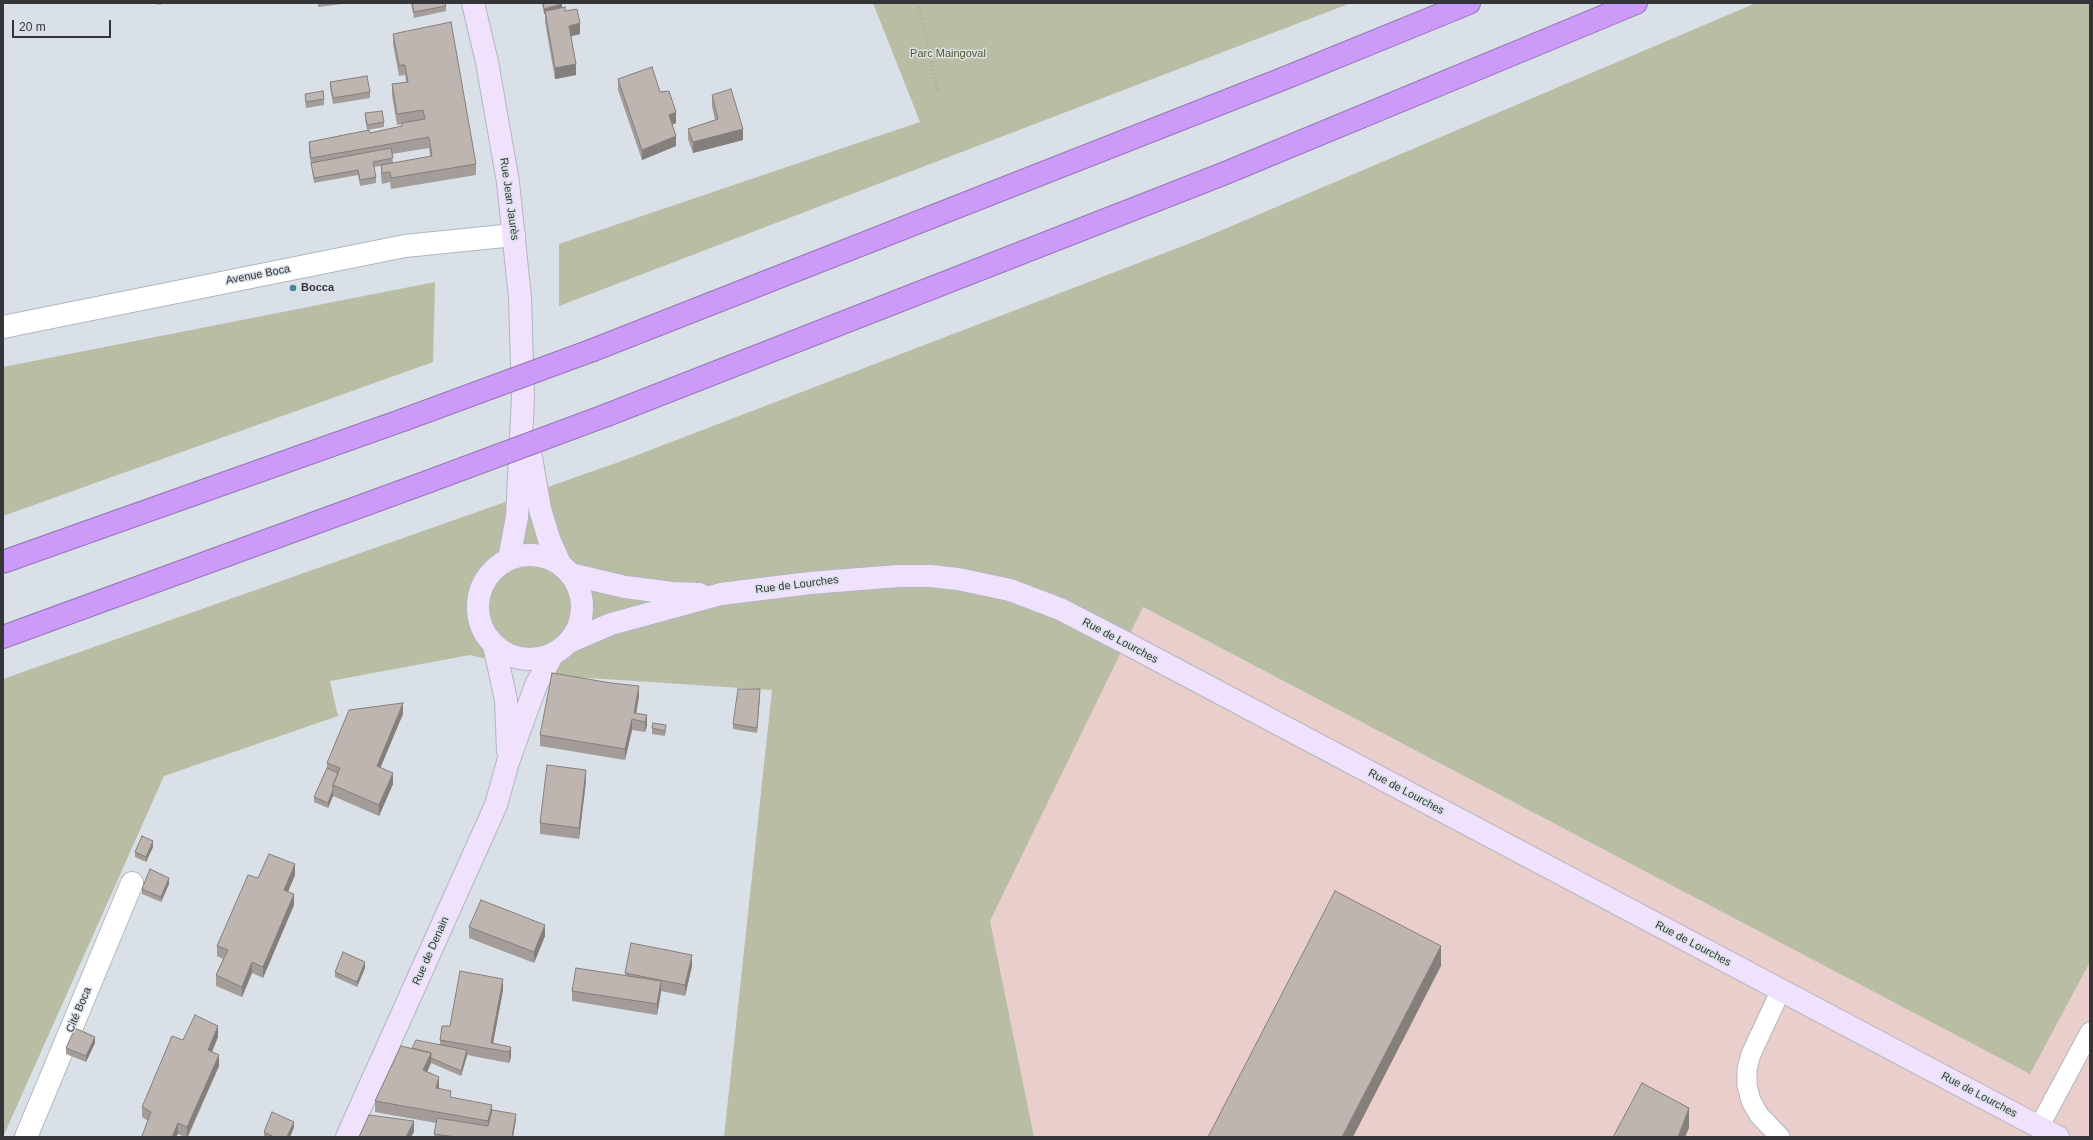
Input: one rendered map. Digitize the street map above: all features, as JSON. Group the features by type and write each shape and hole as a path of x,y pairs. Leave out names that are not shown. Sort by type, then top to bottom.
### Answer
{"highway":[{"path":"3,562 403,420 593,350 1270,84 1469,3"},
{"path":"3,638 607,415 1223,174 1636,3"}],"street":[{"name":"Rue Jean Jaurès","path":"473,3 494,98 514,235 520,298 523,398 518,504 515,532 509,559"},
{"name":"Avenue Boca","path":"3,327 405,246 514,235"},
{"name":"Rue Jean Jaurès","path":"523,398 536,490 544,524 565,569"},
{"path":"531,555 546,557 565,569 579,588 582,604 578,628 561,648 538,659 522,659 507,654 494,645 481,626 478,610 479,594 490,573 509,559 531,555"},
{"name":"Rue de Lourches","path":"565,569 625,587 648,591 721,594"},
{"name":"Rue de Lourches","path":"561,648 611,624 721,594 842,579 930,576 985,583 1038,600 1124,642 2048,1132"},
{"name":"Rue de Denain","path":"494,645 506,700 508,762"},
{"name":"Rue de Denain","path":"347,1137 496,805 508,762 536,685 561,648"},
{"name":"Cité Boca","path":"26,1137 132,883"}],"lane":[{"path":"1780,1137 1759,1115 1751,1102 1747,1085 1747,1069 1751,1054 1781,990"},
{"path":"2048,1132 2090,1032"}],"path":[{"path":"918,3 938,91"}],"shaded area":[{"path":"1142,607 2030,1074 2090,962 2090,1137 1034,1137 990,921"}],"green space":[{"name":"Parc Maingoval","path":"873,3 1351,3 559,306 559,244 920,122"},
{"path":"1756,3 2090,3 2090,962 2030,1074 1143,607 990,921 1034,1137 724,1137 772,690 558,676 470,655 330,681 338,716 164,776 3,1137 3,679 619,462 1201,239"},
{"path":"435,282 433,362 3,516 3,367"}],"building":[{"path":"412,3 445,3 446,6 414,12"},
{"path":"543,3 561,3 562,4 544,9"},
{"path":"565,7 565,11 577,9 580,23 569,26 576,64 555,68 545,11"},
{"path":"451,22 476,164 391,178 390,172 382,173 381,165 432,156 429,137 311,158 309,142 369,130 370,133 402,126 402,123 425,119 423,110 397,114 392,84 408,82 405,65 399,65 393,34"},
{"path":"652,67 660,92 669,91 676,112 669,115 676,136 642,150 618,79"},
{"path":"367,76 370,92 333,98 330,82"},
{"path":"731,89 743,129 693,142 688,129 718,119 712,95"},
{"path":"323,91 324,99 306,102 305,94"},
{"path":"382,111 384,122 367,125 365,113"},
{"path":"391,148 393,158 373,162 376,177 360,180 358,170 314,178 311,163"},
{"path":"552,673 639,686 634,713 647,715 645,722 632,719 625,749 540,735"},
{"path":"738,689 760,689 757,728 733,724"},
{"path":"403,703 377,766 393,773 379,805 333,785 340,768 327,763 349,710"},
{"path":"653,723 666,725 665,731 652,728"},
{"path":"547,765 586,770 579,828 540,823"},
{"path":"327,768 338,773 328,803 314,797"},
{"path":"142,836 153,841 146,857 135,852"},
{"path":"269,854 295,864 284,890 294,894 263,967 252,962 242,987 216,975 228,950 217,946 248,875 258,878"},
{"path":"150,869 169,878 161,897 142,889"},
{"path":"1335,891 1441,946 1342,1137 1208,1137"},
{"path":"481,900 545,925 534,952 469,927"},
{"path":"631,943 692,955 685,985 625,973"},
{"path":"343,952 365,962 357,982 335,972"},
{"path":"576,968 661,981 657,1004 572,991"},
{"path":"460,971 503,979 491,1043 511,1047 509,1052 440,1040 442,1026 450,1026"},
{"path":"195,1015 218,1026 208,1050 219,1055 187,1127 178,1123 172,1137 142,1136 151,1112 142,1107 172,1036 183,1040"},
{"path":"75,1028 95,1037 86,1056 66,1048"},
{"path":"416,1040 467,1050 461,1071 431,1058 431,1053 412,1048"},
{"path":"401,1046 431,1053 423,1070 439,1077 436,1088 451,1091 450,1097 492,1105 488,1121 375,1101"},
{"path":"1642,1083 1689,1108 1678,1137 1613,1137"},
{"path":"492,1110 516,1114 512,1137 456,1137 434,1134 437,1118 488,1126"},
{"path":"272,1112 294,1122 287,1137 274,1137 264,1132"},
{"path":"369,1115 414,1121 406,1137 359,1137"}],"place":[{"name":"Bocca","path":"293,288"}]}
